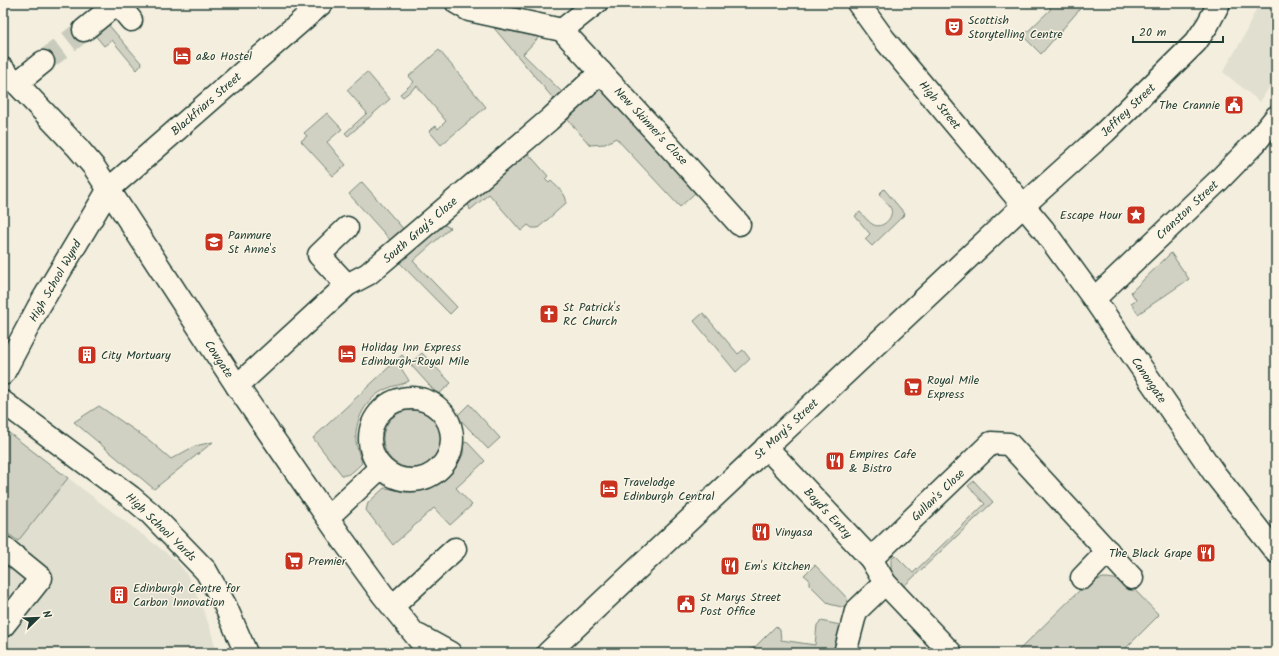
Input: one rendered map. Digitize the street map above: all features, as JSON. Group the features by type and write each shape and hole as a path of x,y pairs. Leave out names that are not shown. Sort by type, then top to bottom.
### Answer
{"street":[{"path":"84,30 117,3 131,20"},
{"name":"Blackfriars Street","path":"109,189 322,3"},
{"path":"457,3 469,10 562,30 596,3"},
{"name":"High Street","path":"858,3 884,39 1024,206"},
{"name":"Jeffrey Street","path":"1024,206 1105,132 1176,63 1196,42 1219,3"},
{"name":"New Skinner's Close","path":"562,30 739,224"},
{"path":"10,76 43,62"},
{"name":"South Gray's Close","path":"237,386 347,285 368,274 549,120 601,72"},
{"name":"Cowgate","path":"10,76 77,146 109,189 237,386 364,570 430,653"},
{"name":"Cranston Street","path":"1094,299 1218,181 1256,142 1276,117"},
{"name":"High School Wynd","path":"3,374 38,308 109,189"},
{"name":"Canongate","path":"1024,206 1059,250 1094,299 1214,473 1276,552"},
{"name":"St Mary's Street","path":"548,653 1024,206"},
{"path":"347,228 319,255 347,285"},
{"name":"High School Yards","path":"3,402 131,496 181,544 206,571 225,605 246,653"},
{"name":"Gullan's Close","path":"871,559 991,443 1009,444 1108,551"},
{"name":"Boyd's Entry","path":"766,448 871,559 885,583 951,653"},
{"path":"328,517 381,467"},
{"path":"3,547 41,578 3,626"},
{"path":"393,606 455,549"},
{"path":"1082,578 1108,551 1132,578"},
{"path":"845,653 856,611 885,583"},
{"path":"415,634 450,653"}],"shaded area":[{"path":"1046,3 1085,3 1041,54 1023,36 1051,9"},
{"path":"1259,3 1276,3 1276,76 1260,102 1223,72 1243,38"},
{"path":"107,23 142,64 137,70 112,40 104,46 94,34"},
{"path":"494,28 539,37 523,54 565,95 557,103"},
{"path":"439,50 486,107 441,145 429,131 436,126 438,129 446,121 417,86 403,97 400,94 414,82 409,76"},
{"path":"367,72 390,99 348,136 345,133 367,113 347,90"},
{"path":"599,87 697,191 680,207 616,138 605,144 590,145 568,120 568,116"},
{"path":"327,113 342,129 327,142 346,165 333,176 301,141 307,136 304,133"},
{"path":"526,151 548,176 545,179 549,183 551,181 564,194 566,203 538,228 532,228 528,225 521,231 489,194 470,210 468,203"},
{"path":"362,182 406,232 393,243 349,194"},
{"path":"884,189 905,214 872,246 865,239 870,234 855,216 860,212 870,223 877,226 887,222 891,216 891,209 879,194"},
{"path":"443,224 450,228 413,261 457,307 450,314 397,260"},
{"path":"1171,253 1189,279 1138,314 1131,303 1136,300 1131,292"},
{"path":"703,313 738,354 743,350 750,359 736,372 694,321"},
{"path":"422,353 451,383 438,395 410,364"},
{"path":"402,355 404,357 401,367 409,381 386,389 367,404 359,418 356,434 356,445 362,463 347,475 342,475 313,438"},
{"path":"469,404 500,438 488,449 457,416"},
{"path":"99,406 149,440 171,459 195,446 213,442 154,489 74,422"},
{"path":"406,410 418,410 433,418 441,433 441,445 433,460 418,468 406,468 391,460 383,445 383,433 391,418"},
{"path":"3,430 9,433 177,561 186,573 200,602 210,628 217,653 3,653"},
{"path":"3,430 68,478 18,541 3,530"},
{"path":"465,442 468,443 485,461 456,488 472,505 450,525 434,508 393,545 366,510 368,503 384,488 413,492 428,489 442,482 448,477 460,461"},
{"path":"974,481 993,502 903,587 891,573 891,559 895,555 913,573 985,504 968,486"},
{"path":"815,565 847,598 846,608 829,604 809,584 809,579 804,575"},
{"path":"1103,578 1114,579 1125,584 1127,582 1159,615 1121,653 1017,652 1086,584 1089,585"},
{"path":"821,621 845,626 840,653 741,653 754,648 776,626 780,630 781,640 815,645 817,625"}],"tunnel":[{"path":"43,62 84,30"}],"place":[{"name":"Scottish Storytelling Centre","path":"954,27"},
{"name":"a&o Hostel","path":"182,56"},
{"name":"The Crannie","path":"1234,105"},
{"name":"Escape Hour","path":"1136,215"},
{"name":"Panmure St Anne's","path":"214,242"},
{"name":"St Patrick's RC Church","path":"549,314"},
{"name":"Holiday Inn Express Edinburgh-Royal Mile","path":"347,354"},
{"name":"City Mortuary","path":"87,355"},
{"name":"Royal Mile Express","path":"913,387"},
{"name":"Empires Cafe & Bistro","path":"835,461"},
{"name":"Travelodge Edinburgh Central","path":"609,489"},
{"name":"Vinyasa","path":"761,532"},
{"name":"The Black Grape","path":"1206,553"},
{"name":"Premier","path":"294,561"},
{"name":"Em's Kitchen","path":"730,566"},
{"name":"Edinburgh Centre for Carbon Innovation","path":"119,595"},
{"name":"St Marys Street Post Office","path":"686,604"}]}
